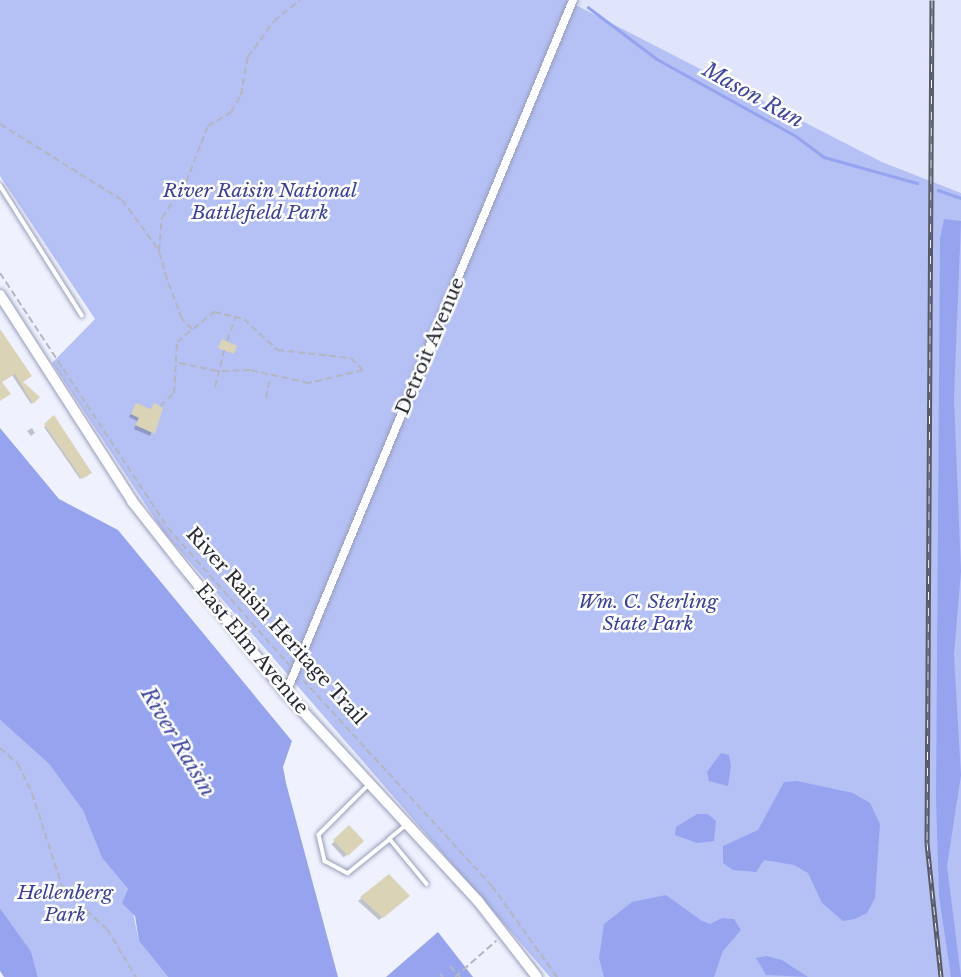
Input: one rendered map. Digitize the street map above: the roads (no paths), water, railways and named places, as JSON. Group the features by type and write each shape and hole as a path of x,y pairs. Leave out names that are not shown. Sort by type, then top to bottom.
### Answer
{"main road":[{"name":"East Elm Avenue","path":"0,295 132,501 286,693 409,824 505,934 537,977"}],"street":[{"name":"Detroit Avenue","path":"286,693 573,0"}],"lane":[{"path":"0,185 82,315"},
{"path":"371,783 319,835 319,846 325,861 348,873 409,824"},
{"path":"390,839 428,884"}],"water":[{"path":"944,219 961,221 954,398 961,571 954,655 961,775 947,866 961,977 951,977 939,896 936,799 940,239"},
{"name":"River Raisin","path":"0,428 59,499 118,530 292,741 283,767 286,783 338,977 168,977 139,941 135,916 122,903 128,889 102,858 83,810 49,764 0,720"},
{"path":"721,753 729,755 731,766 728,786 709,781 707,772"},
{"path":"797,781 853,793 870,803 880,824 875,898 867,913 855,919 843,921 822,903 808,873 794,865 764,860 756,872 733,870 723,863 723,846 758,830 784,782"},
{"path":"697,814 708,814 716,821 714,841 697,843 675,835 676,827"},
{"path":"666,895 702,921 710,924 722,918 734,919 741,930 723,951 714,977 604,977 599,958 604,924 632,902"},
{"path":"0,908 31,951 38,977 4,977 0,971"},
{"path":"438,932 473,977 386,977"},
{"path":"767,956 782,960 808,977 766,975 756,958"}],"waterway":[{"name":"Mason Run","path":"588,7 657,59 796,136 824,157 917,183"},
{"name":"Mason Run","path":"938,190 961,198"}],"railway":[{"path":"932,0 927,843 941,977"}],"park label":[{"name":"River Raisin National Battlefield Park","path":"260,202"},
{"name":"Wm. C. Sterling State Park","path":"648,613"},
{"name":"Hellenberg Park","path":"65,904"}]}
